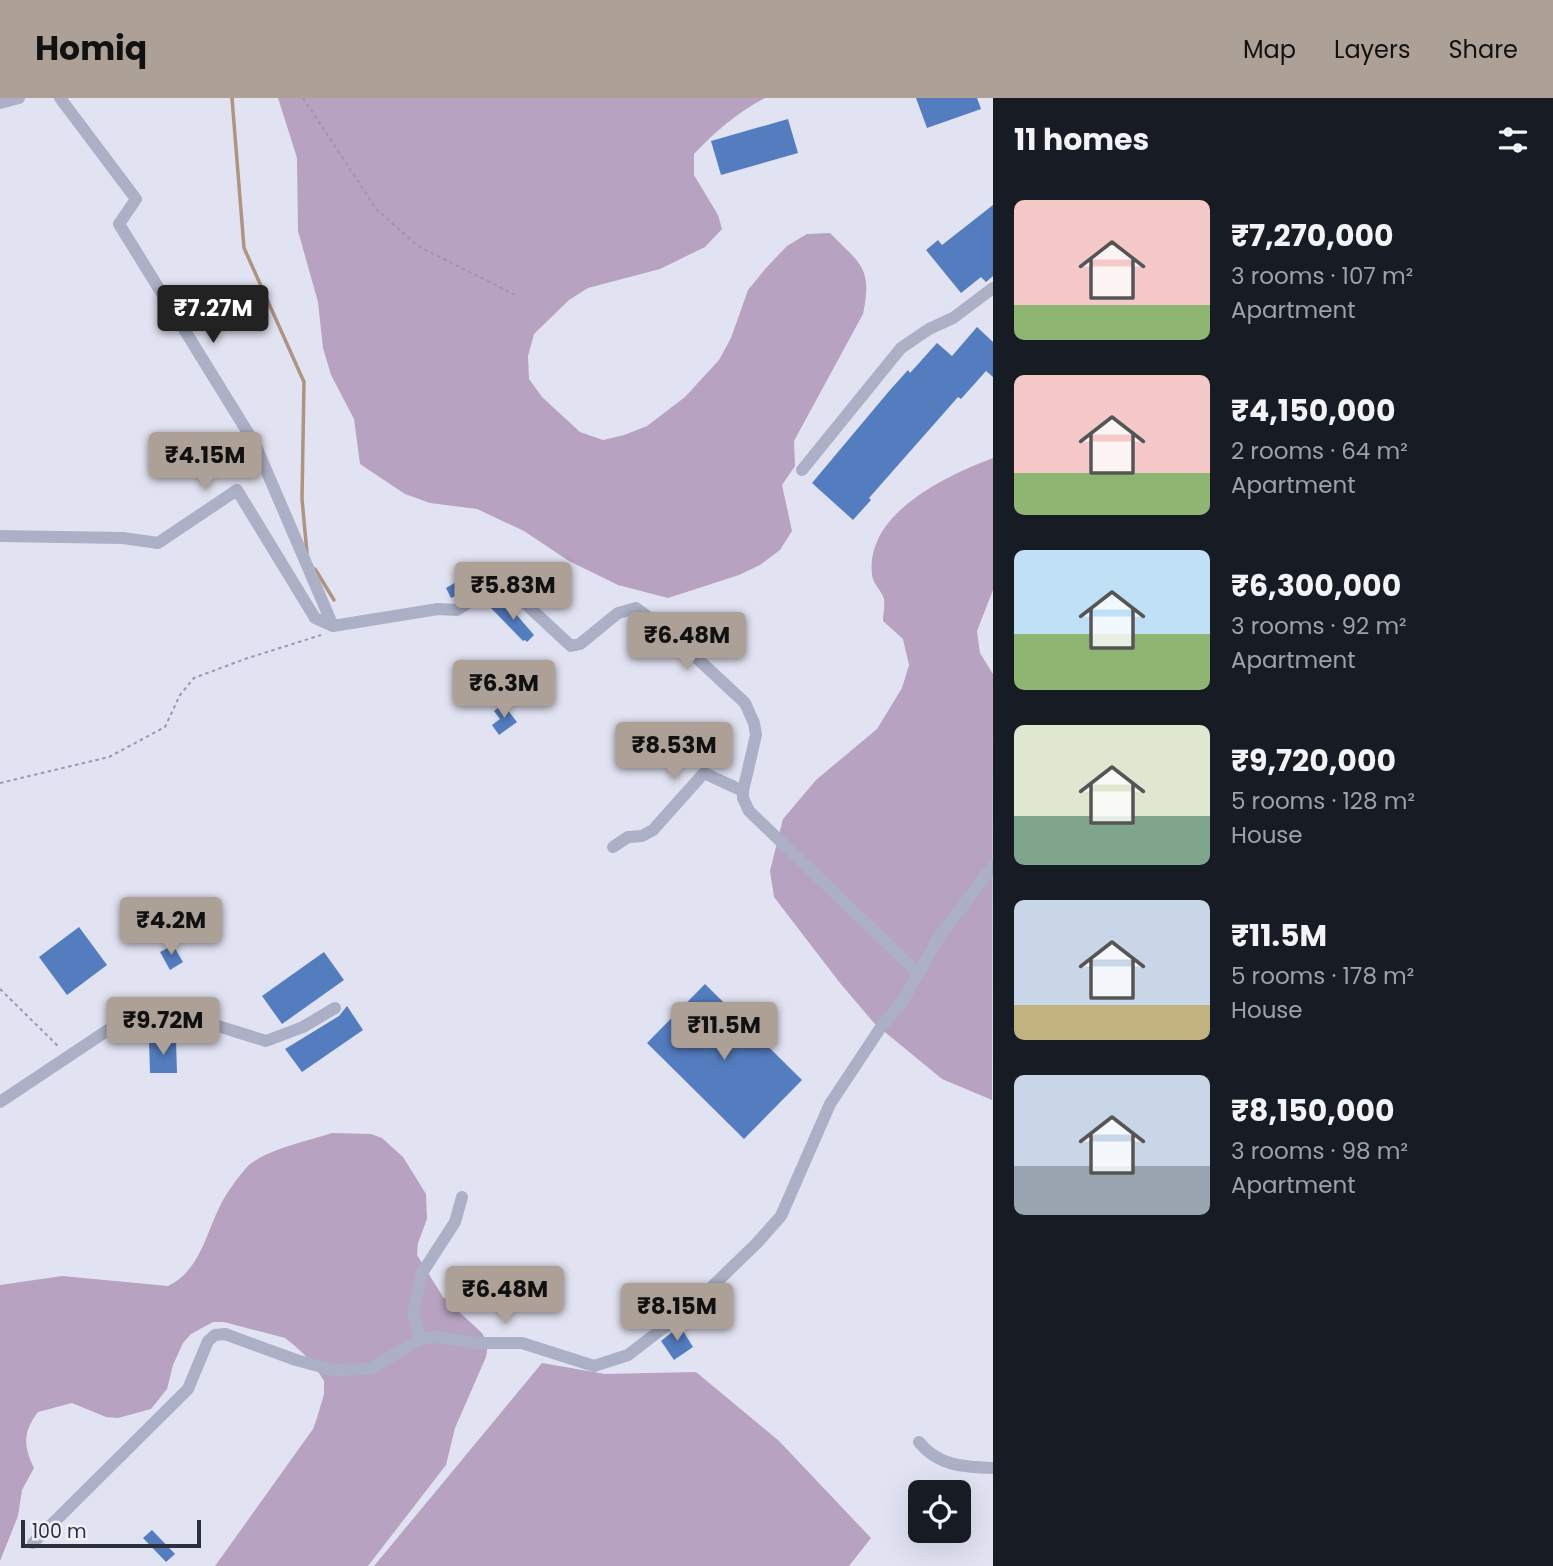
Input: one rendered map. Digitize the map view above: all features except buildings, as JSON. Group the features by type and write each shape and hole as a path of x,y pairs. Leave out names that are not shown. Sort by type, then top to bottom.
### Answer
{"street":[{"path":"0,103 19,98"},
{"path":"60,98 136,199 119,224 255,444 333,626"},
{"path":"802,471 901,348 929,329 953,318 993,288"},
{"path":"0,536 123,538 159,543 237,489 315,618 333,626 438,609 457,610 502,582 571,646 580,645 618,613 636,608 670,632 745,703 756,735 743,791 749,811 918,973"},
{"path":"613,847 628,837 642,836 653,830 704,773 743,791"},
{"path":"33,1543 188,1389 208,1341 215,1335 225,1334 296,1360 333,1370 370,1369 419,1339 436,1337 477,1343 522,1343 594,1366 628,1355 693,1305 757,1243 780,1216 830,1104 881,1027 902,1002 939,937 993,866"},
{"path":"0,1102 147,1004 265,1041 303,1027 335,1008"},
{"path":"419,1339 413,1313 422,1273 455,1222 462,1197"},
{"path":"919,1442 933,1457 947,1463 993,1468"}],"path":[{"path":"303,98 377,211 418,246 517,296"},
{"path":"0,783 109,757 165,727 180,695 194,678 320,636 333,626"},
{"path":"0,989 69,1056"}],"shaded area":[{"path":"278,98 765,98 727,123 694,154 694,175 718,215 722,229 705,247 660,269 588,288 569,300 534,334 528,356 529,379 542,397 580,432 603,440 647,426 685,397 719,360 731,338 748,290 766,268 787,246 807,234 830,233 862,267 866,298 863,314 794,441 795,466 782,485 792,531 780,550 760,565 739,575 668,598 618,585 569,561 524,531 477,509 430,503 405,494 360,464 354,419 331,375 323,348 318,302 298,231 297,158"},
{"path":"993,458 993,590 977,631 980,653 993,674 992,1100 942,1079 874,1023 774,897 770,871 783,819 816,780 877,729 902,688 909,665 903,639 883,621 884,599 872,575 873,553 881,533 895,515 912,500 953,475"},
{"path":"332,1133 371,1134 382,1138 403,1157 426,1194 427,1219 418,1243 417,1255 443,1297 482,1333 488,1344 486,1357 455,1428 446,1465 368,1566 215,1566 313,1429 324,1394 324,1381 312,1362 285,1338 224,1322 213,1322 191,1334 183,1343 173,1365 167,1389 151,1409 118,1418 106,1417 72,1403 38,1412 29,1426 26,1439 34,1468 22,1490 18,1516 0,1561 0,1285 62,1276 168,1286 179,1279 195,1260 222,1202 247,1167 275,1151"},
{"path":"542,1363 605,1374 696,1372 779,1441 871,1538 849,1566 374,1566"}],"waterway":[{"path":"232,98 244,248 304,382 302,499 307,553"},
{"path":"315,569 334,600"}]}
